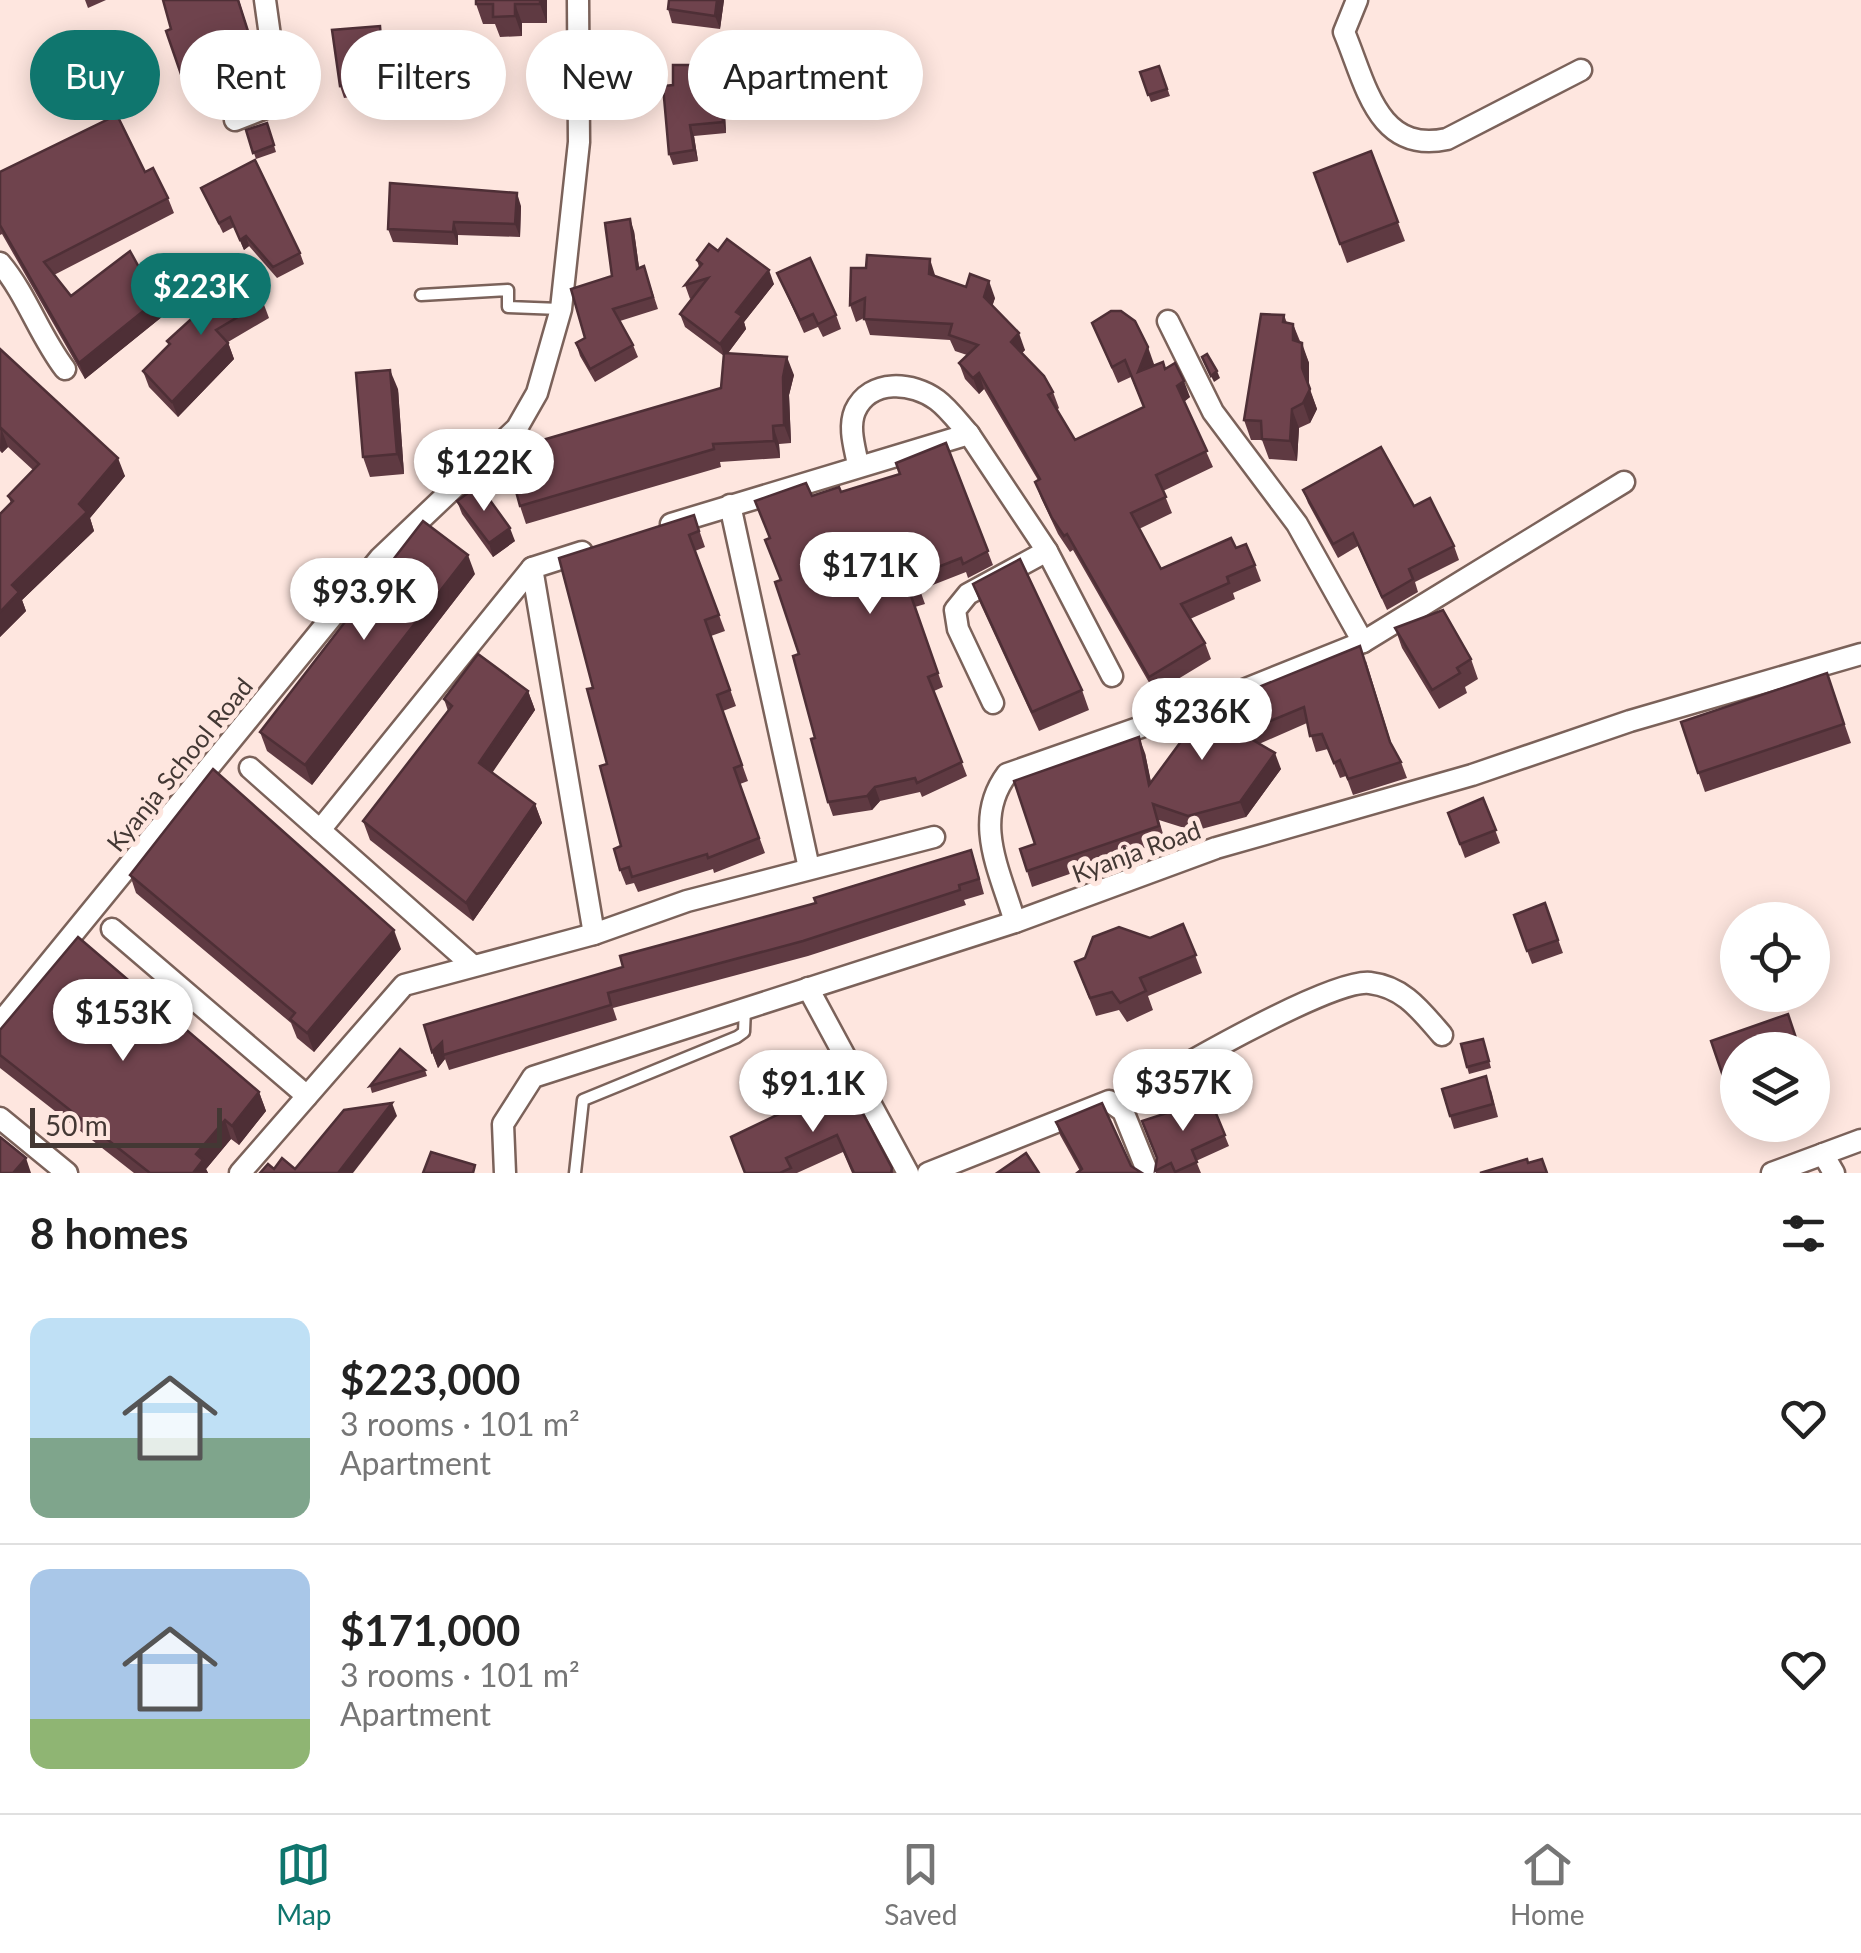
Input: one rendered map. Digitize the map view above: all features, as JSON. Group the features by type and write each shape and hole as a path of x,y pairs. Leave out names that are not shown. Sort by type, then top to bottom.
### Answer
{"street":[{"path":"265,0 269,30"},
{"name":"Kyanja School Road","path":"0,1023 380,558 518,428 536,392 561,309 579,142 578,0"},
{"path":"1357,0 1344,32 1373,102 1400,136 1423,144 1447,139 1581,70"},
{"path":"0,263 24,296 44,342 64,369"},
{"path":"1168,321 1213,412 1297,524 1363,642"},
{"path":"858,465 851,429 856,409 888,386 911,386 938,401 969,434 1047,551 1112,676"},
{"path":"658,528 969,434"},
{"path":"1016,922 988,835 993,793 1007,774 1221,699 1363,642 1624,482"},
{"path":"730,505 809,868"},
{"path":"320,830 532,568 604,545"},
{"path":"993,703 958,629 954,610 968,594 1047,551"},
{"path":"532,568 594,934"},
{"name":"Kyanja Road","path":"505,1173 503,1124 534,1077 1016,922 1216,848 1472,776 1630,721 1861,654"},
{"path":"250,768 471,964"},
{"path":"240,1173 404,985 594,934 688,901 934,837"},
{"path":"112,929 307,1096"},
{"path":"1116,1104 1201,1054 1355,984 1396,990 1442,1035"},
{"path":"808,988 908,1173"},
{"path":"928,1173 1102,1102 1116,1104 1123,1111 1148,1173"},
{"path":"0,1118 66,1173"},
{"path":"1772,1173 1861,1140"},
{"path":"1824,1154 1834,1173"}],"lane":[{"path":"421,295 508,290 508,307 561,309"},
{"path":"575,1173 583,1100 737,1037 744,1032 745,1008"}],"building":[{"path":"163,0 238,0 248,30 180,30 180,71 166,31 171,29"},
{"path":"476,0 540,0 540,4 515,4 515,16 493,17 493,4 476,4"},
{"path":"669,0 717,0 715,16 668,9"},
{"path":"380,26 380,30 341,30 341,86 340,86 332,30"},
{"path":"673,65 688,65 688,120 723,122 690,125 694,150 669,154 668,86 673,85"},
{"path":"1159,66 1167,89 1148,95 1140,72"},
{"path":"107,120 119,120 145,172 153,168 168,198 44,262 71,296 130,251 157,300 79,363 0,225 0,172"},
{"path":"267,123 274,145 253,153 246,130"},
{"path":"1371,151 1398,222 1340,244 1314,173"},
{"path":"255,160 300,253 273,267 246,236 240,240 230,217 219,223 201,188"},
{"path":"390,183 517,193 515,224 454,222 453,232 388,229"},
{"path":"630,219 637,269 644,266 653,297 613,309 633,345 590,369 576,343 585,338 571,289 612,276 605,223"},
{"path":"727,239 769,270 736,312 742,316 720,344 680,314 708,278 685,285 702,264 697,260 709,244 718,251"},
{"path":"867,255 930,259 929,274 966,287 970,274 989,281 984,297 1019,333 1011,342 1044,376 1053,392 1048,395 1075,440 1144,407 1125,360 1112,367 1092,323 1111,311 1121,311 1135,321 1148,347 1138,372 1163,362 1165,369 1175,363 1184,381 1177,386 1207,451 1156,475 1166,497 1131,513 1161,569 1231,538 1236,548 1246,544 1255,565 1227,577 1229,583 1181,604 1205,643 1149,677 1067,534 1064,536 1052,518 1035,482 1040,479 979,373 973,378 959,363 978,345 949,335 952,324 864,319 865,298 850,305 851,268 866,268"},
{"path":"810,258 836,315 818,324 813,314 800,320 777,273"},
{"path":"244,271 263,302 216,330 228,343 172,402 143,371 170,344 167,341"},
{"path":"1261,314 1284,315 1283,322 1293,324 1293,340 1302,343 1302,368 1310,389 1303,403 1292,409 1290,441 1262,439 1261,421 1244,420"},
{"path":"0,349 118,458 79,504 87,512 12,585 19,592 0,612 0,514 13,501 8,496 39,464 0,429"},
{"path":"724,353 787,357 783,377 784,425 773,426 774,441 713,444 714,449 520,506 505,451 721,388"},
{"path":"1207,354 1217,371 1211,376 1202,357"},
{"path":"390,370 397,454 363,457 356,373"},
{"path":"946,443 988,551 963,564 961,558 915,576 919,590 910,593 938,673 928,677 962,762 917,783 915,778 875,787 867,796 828,802 793,656 799,654 775,582 781,580 765,540 770,538 755,501 806,483 812,496 839,487 841,492 900,474 896,463"},
{"path":"1381,447 1414,506 1430,498 1454,546 1409,569 1413,579 1382,597 1353,533 1333,544 1303,490"},
{"path":"479,485 510,528 489,543 457,501"},
{"path":"694,515 699,531 689,535 719,615 705,620 730,690 717,695 742,765 734,768 759,838 708,858 707,854 632,877 629,867 620,870 614,849 621,846 600,766 607,764 587,689 593,688 559,558"},
{"path":"423,521 468,555 305,765 260,732"},
{"path":"1020,559 1082,690 1032,712 973,584"},
{"path":"1443,610 1471,659 1457,668 1460,673 1432,690 1395,628"},
{"path":"1360,646 1390,742 1401,762 1348,779 1340,760 1334,763 1322,734 1310,736 1304,707 1241,733 1275,753 1240,802 1188,816 1153,804 1159,826 1027,871 1020,849 1035,844 1014,781 1139,737 1149,785 1199,717 1247,714 1241,697 1255,692 1254,689"},
{"path":"478,654 528,691 479,763 535,804 466,903 363,821 452,706 444,699"},
{"path":"1827,673 1844,724 1698,773 1681,722"},
{"path":"213,769 394,930 307,1033 290,1019 295,1013 130,875"},
{"path":"1483,798 1496,830 1460,844 1448,813"},
{"path":"971,850 979,879 959,885 960,890 803,941 608,993 611,1005 443,1055 442,1042 432,1052 424,1025 623,967 620,956 816,903 814,898"},
{"path":"1545,903 1558,940 1527,951 1514,915"},
{"path":"1183,924 1196,955 1140,978 1146,991 1120,1003 1112,992 1090,998 1075,962 1085,958 1093,937 1119,927 1150,938"},
{"path":"78,937 259,1092 232,1126 225,1120 196,1154 203,1160 193,1173 150,1173 0,1055 0,1030"},
{"path":"1788,1014 1794,1032 1737,1032"},
{"path":"1720,1038 1720,1067 1711,1041"},
{"path":"1483,1039 1489,1061 1467,1067 1461,1044"},
{"path":"400,1049 425,1070 370,1086"},
{"path":"1235,1068 1241,1091 1215,1098 1209,1074"},
{"path":"1486,1076 1493,1104 1450,1116 1442,1089"},
{"path":"846,1082 892,1168 891,1173 854,1173 837,1135 786,1158 791,1168 780,1173 745,1173 731,1137"},
{"path":"1210,1099 1225,1135 1192,1150 1197,1162 1175,1172 1171,1163 1155,1171 1157,1158 1142,1121"},
{"path":"392,1103 338,1173 260,1173 268,1164 274,1169 282,1158 295,1169 344,1110"},
{"path":"1102,1103 1131,1166 1142,1173 1077,1173 1082,1169 1056,1122"},
{"path":"0,1137 26,1158 13,1173 0,1173"},
{"path":"431,1152 475,1165 473,1173 423,1173"},
{"path":"1026,1153 1039,1173 997,1173"},
{"path":"1527,1159 1528,1163 1542,1159 1547,1173 1480,1173"}]}
